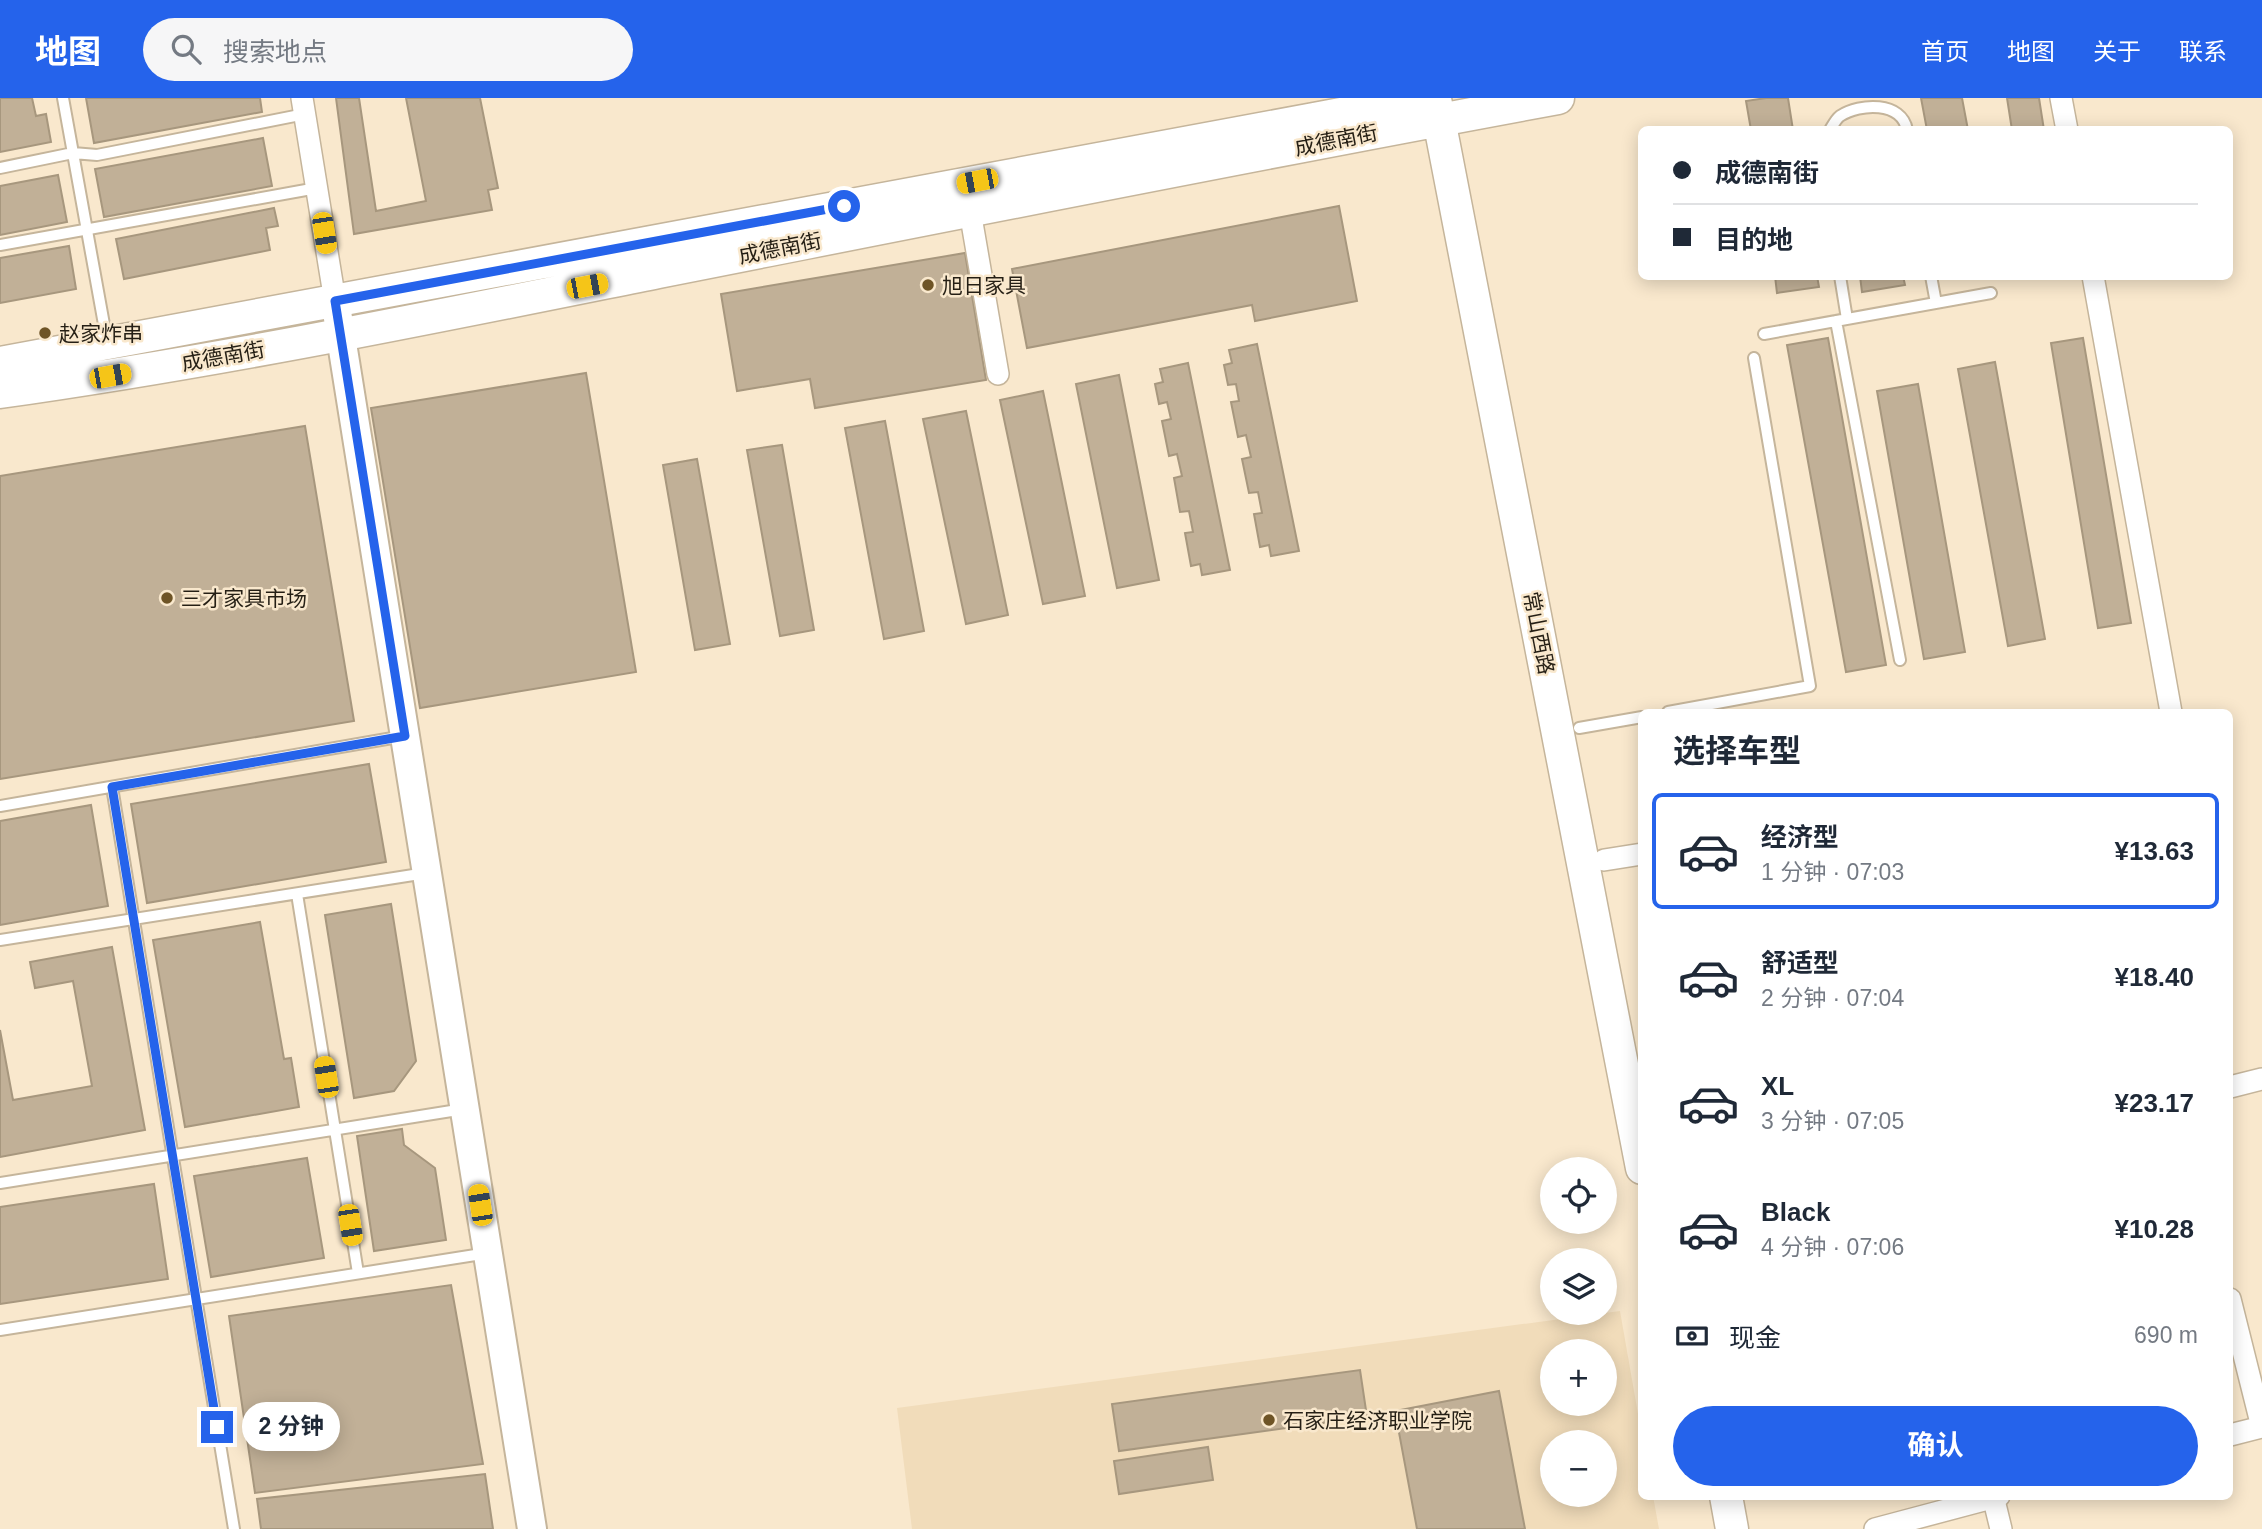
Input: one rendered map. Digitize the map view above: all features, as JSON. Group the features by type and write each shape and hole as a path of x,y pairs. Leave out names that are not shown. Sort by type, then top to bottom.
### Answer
{"main road":[{"name":"成德南街","path":"0,363 335,301 1443,106 1558,98"},
{"name":"成德南街","path":"0,393 341,335 970,211 1443,106"},
{"name":"常山西路","path":"1443,106 1579,729 1638,1034"},
{"name":"常山西路","path":"1443,106 1638,1147"},
{"path":"1705,1500 1710,1529"},
{"path":"1727,1500 1732,1529"}],"street":[{"path":"2061,98 2066,126"},
{"path":"303,106 532,1529"},
{"path":"970,211 998,374"},
{"path":"2094,280 2170,709"},
{"path":"1604,860 1638,855"},
{"path":"2233,1086 2262,1079"},
{"path":"2233,1311 2262,1427 2233,1435"},
{"path":"1875,1529 1984,1500"},
{"path":"1996,1500 2001,1529"}],"lane":[{"path":"63,98 107,343"},
{"path":"1855,98 1857,110"},
{"path":"0,168 73,153 97,155 303,106"},
{"path":"1833,126 1839,117 1875,106 1902,116 1906,126"},
{"path":"0,245 317,188"},
{"path":"1840,280 1842,320 1900,660"},
{"path":"1932,280 1936,303"},
{"path":"1764,334 1991,293"},
{"path":"1684,709 1810,686 1754,358"},
{"path":"1579,729 1638,718"},
{"path":"0,806 405,736"},
{"path":"112,787 234,1529"},
{"path":"0,940 427,873"},
{"path":"297,894 358,1273"},
{"path":"0,1183 465,1109"},
{"path":"0,1330 488,1252"}],"shaded area":[{"name":"石家庄经济职业学院","path":"1617,1311 1620,1311 1638,1414 1638,1500 1654,1500 1659,1529 912,1529 897,1408 1540,1322 1540,1325 1617,1325"}],"building":[{"path":"0,98 32,98 36,116 46,114 51,142 0,152"},
{"path":"86,98 260,98 262,112 94,143"},
{"path":"336,98 359,98 376,211 426,201 406,98 480,98 498,188 488,190 492,210 354,234"},
{"path":"1788,98 1792,126 1750,126 1746,101"},
{"path":"1921,98 1962,98 1967,126 1926,126"},
{"path":"2007,98 2039,98 2043,126 2011,126"},
{"path":"263,138 272,186 104,217 95,169"},
{"path":"58,175 67,222 0,235 0,186"},
{"path":"1339,206 1357,301 1255,321 1252,305 1027,348 1012,269"},
{"path":"274,208 278,226 266,228 270,250 124,279 116,239"},
{"path":"69,246 76,289 0,303 0,258"},
{"path":"965,253 986,380 815,408 810,379 737,391 721,294"},
{"path":"1775,280 1818,280 1819,287 1777,293"},
{"path":"1860,280 1904,280 1905,285 1862,292"},
{"path":"1828,338 1886,665 1846,672 1787,345"},
{"path":"2083,338 2131,623 2098,628 2051,343"},
{"path":"1257,344 1299,551 1271,556 1269,545 1260,547 1254,514 1262,513 1258,492 1249,493 1242,459 1251,457 1246,435 1238,437 1231,402 1239,401 1236,384 1228,385 1224,365 1232,363 1229,350"},
{"path":"1995,362 2045,639 2008,646 1958,369"},
{"path":"1188,363 1230,570 1202,575 1200,564 1191,566 1185,533 1193,532 1189,511 1180,512 1174,478 1182,476 1177,454 1169,456 1162,421 1171,419 1167,402 1159,404 1155,384 1163,382 1160,369"},
{"path":"586,373 636,672 420,708 371,408"},
{"path":"1119,375 1159,580 1117,588 1076,384"},
{"path":"1918,384 1965,652 1924,659 1877,391"},
{"path":"1043,391 1085,596 1043,604 1000,400"},
{"path":"966,411 1008,615 966,624 923,419"},
{"path":"885,421 924,631 884,639 845,428"},
{"name":"三才家具市场","path":"305,426 354,721 0,779 0,476"},
{"path":"782,445 814,630 780,636 747,450"},
{"path":"697,459 730,644 695,650 663,465"},
{"path":"369,764 386,862 147,903 131,804"},
{"path":"91,805 108,906 0,925 0,821"},
{"path":"391,904 416,1061 394,1091 354,1098 325,915"},
{"path":"260,922 284,1059 291,1058 299,1107 185,1127 153,940"},
{"path":"112,947 145,1130 0,1157 0,1030 13,1100 92,1086 73,981 35,988 30,962"},
{"path":"402,1129 404,1145 435,1168 446,1240 374,1251 357,1136"},
{"path":"307,1158 324,1258 211,1277 194,1176"},
{"path":"154,1184 168,1279 0,1304 0,1207"},
{"path":"451,1285 483,1464 255,1493 229,1316"},
{"path":"1360,1370 1367,1417 1119,1451 1112,1404"},
{"path":"1499,1391 1525,1529 1417,1529 1395,1411"},
{"path":"1208,1447 1213,1480 1119,1494 1114,1461"},
{"path":"485,1474 493,1529 261,1529 257,1499"}],"place":[{"name":"旭日家具","path":"928,285"},
{"name":"赵家炸串","path":"45,333"},
{"name":"三才家具市场","path":"167,598"},
{"name":"石家庄经济职业学院","path":"1269,1420"}],"route":[{"path":"217,1427 112,787 405,736 335,301 844,206"}]}
